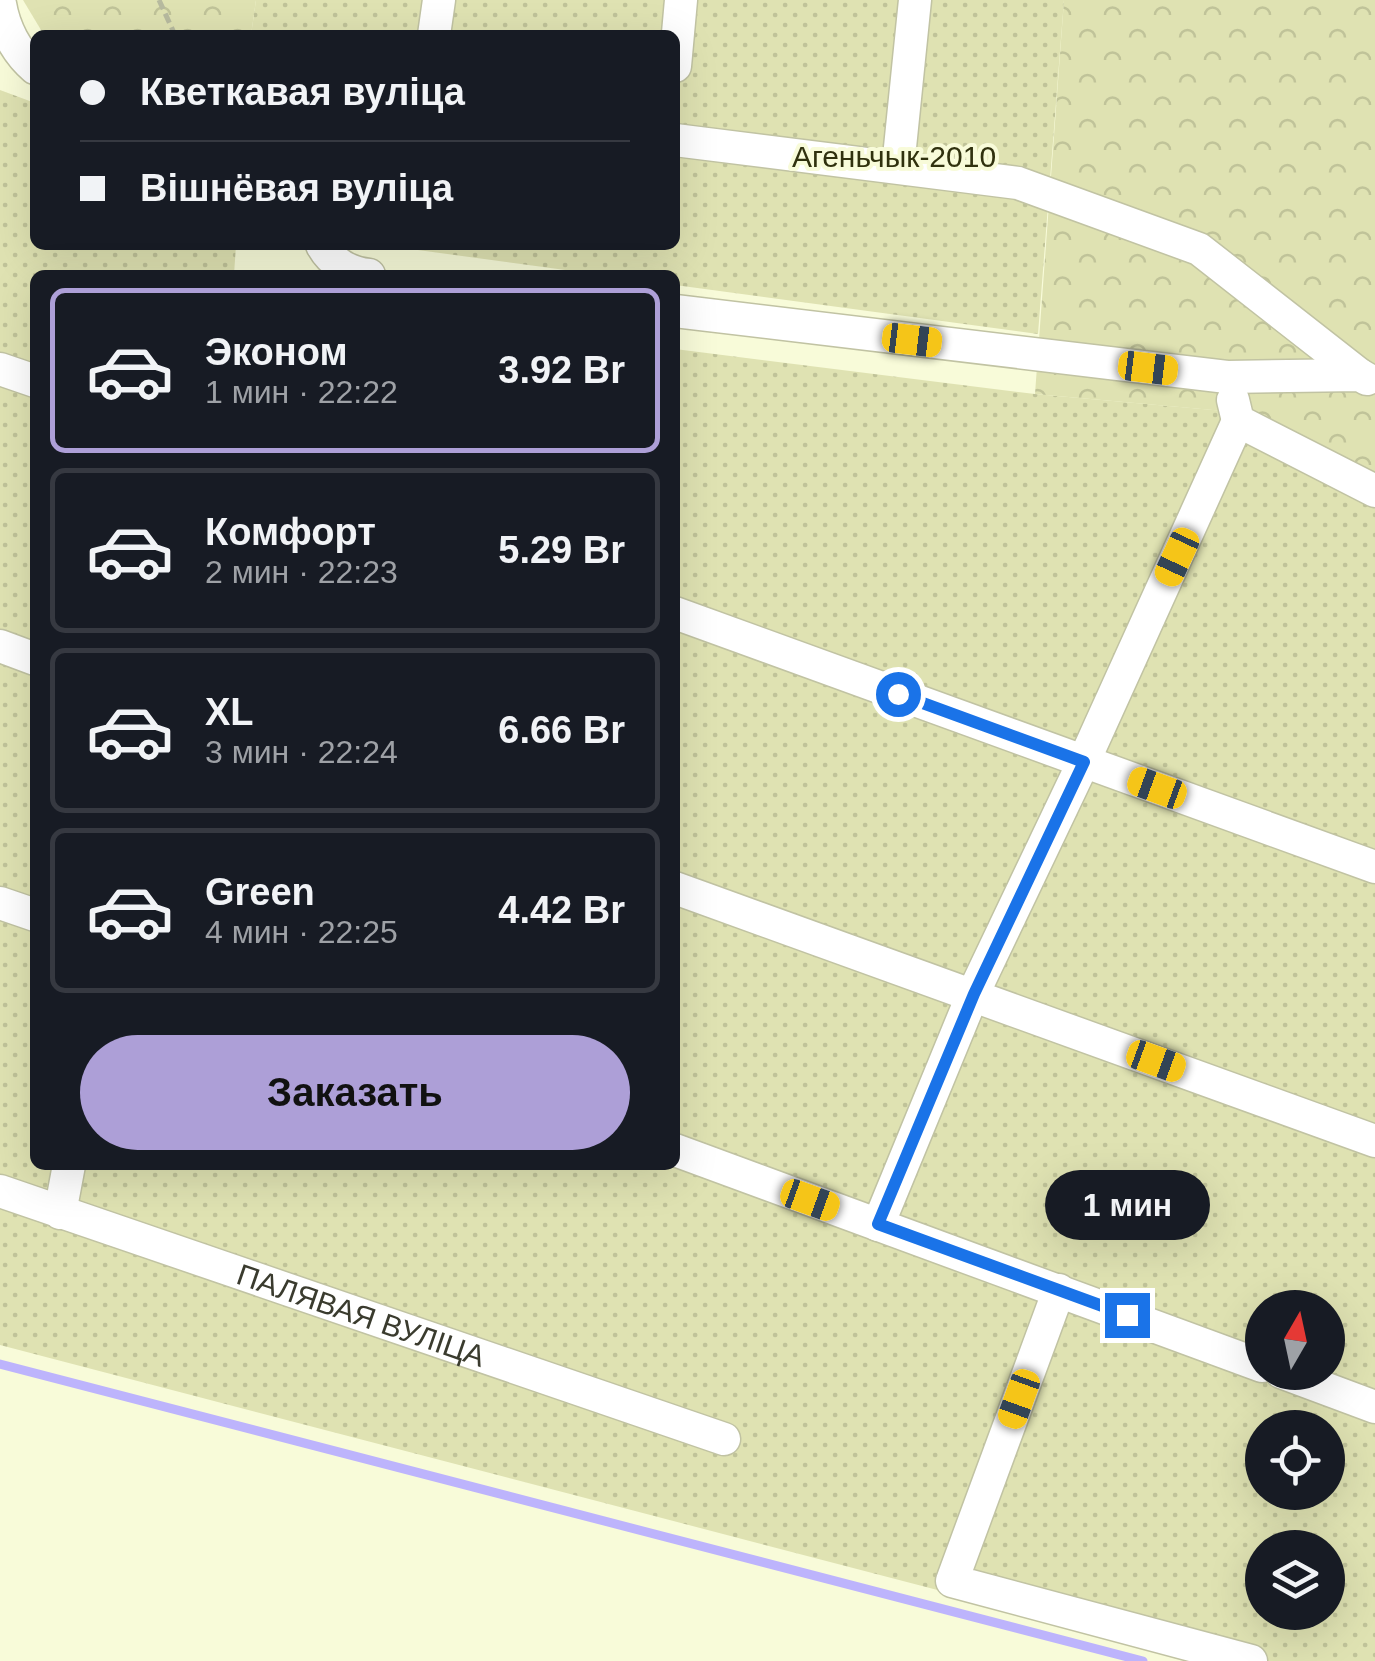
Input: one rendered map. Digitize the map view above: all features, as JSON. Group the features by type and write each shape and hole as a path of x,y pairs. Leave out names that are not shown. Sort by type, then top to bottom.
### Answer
{"street":[{"path":"435,30 439,0"},
{"path":"678,30 681,0"},
{"path":"898,167 914,0"},
{"path":"0,4 3,22 30,64"},
{"path":"680,141 1018,183 1199,249 1367,379"},
{"path":"318,260 345,270"},
{"path":"680,313 1226,377 1367,379"},
{"path":"0,368 30,379"},
{"path":"878,1224 974,994 1238,421 1226,377"},
{"path":"1238,421 1375,491"},
{"path":"680,615 1375,867"},
{"path":"0,646 30,657"},
{"path":"680,890 1375,1141"},
{"path":"0,903 30,913"},
{"path":"680,1152 1245,1360"},
{"path":"60,1213 68,1170"},
{"name":"ПАЛЯВАЯ ВУЛІЦА","path":"0,1191 724,1439"},
{"path":"1059,1290 952,1581 1251,1661"},
{"path":"1329,1390 1375,1407"}],"path":[{"path":"159,0 173,30"}],"green space":[{"path":"23,0 256,0 252,30 41,30"},
{"name":"Агеньчык-2010","path":"256,0 1064,0 1038,334 680,286 680,270 565,270 418,250 680,250 680,30 252,30"},
{"path":"1064,0 1375,0 1375,474 1257,414 1035,394"},
{"path":"0,90 30,101 30,250 236,250 234,270 30,270 30,1170 680,1170 680,350 1035,394 1258,414 1375,474 1375,1661 1209,1661 0,1345"}],"waterway":[{"path":"0,1364 1143,1661"}],"route":[{"path":"898,694 1084,762 974,994 878,1224 1127,1315"}]}
